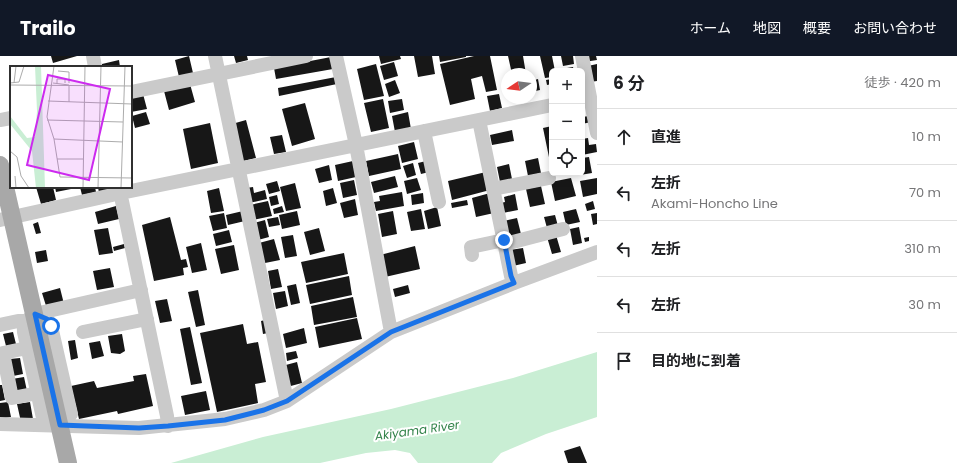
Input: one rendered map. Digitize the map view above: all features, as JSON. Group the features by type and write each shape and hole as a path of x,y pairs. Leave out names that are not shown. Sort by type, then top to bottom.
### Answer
{"main road":[{"path":"0,165 6,219 30,318 64,422 68,463"}],"street":[{"path":"93,56 95,66"},
{"path":"215,56 286,397"},
{"path":"132,92 306,56"},
{"path":"336,56 356,145 391,332"},
{"path":"582,56 597,133"},
{"path":"132,188 238,170 549,106"},
{"path":"0,120 10,118"},
{"path":"479,120 511,276 514,283"},
{"path":"424,131 439,202"},
{"path":"493,189 549,178"},
{"path":"6,219 132,188"},
{"path":"120,190 167,421"},
{"path":"472,254 471,247 504,242 563,229"},
{"path":"0,424 64,422 139,428 167,421 225,420 264,410 391,332 597,252"},
{"path":"0,325 141,290"},
{"path":"30,318 23,326 43,418"},
{"path":"83,332 147,319"},
{"path":"27,348 3,353 12,398 38,393"}],"water":[{"name":"Akiyama River","path":"597,352 597,417 546,434 501,453 492,463 418,463 410,453 395,450 366,453 320,463 171,463 263,437 391,409 513,378"}],"building":[{"path":"51,56 77,56 53,63"},
{"path":"189,56 193,73 179,77 175,60"},
{"path":"234,56 247,56 248,60 236,63"},
{"path":"379,56 400,56 401,59 381,64"},
{"path":"414,56 432,56 435,74 418,77"},
{"path":"439,56 466,56 466,57 440,62"},
{"path":"474,56 490,56 497,90 486,92 482,76 471,79 475,99 450,105 440,64"},
{"path":"508,56 523,56 525,68 511,68"},
{"path":"540,56 552,56 554,68 549,68 549,77 545,78"},
{"path":"561,56 573,56 574,64 563,66"},
{"path":"583,56 596,56 597,60 584,62"},
{"path":"331,57 333,69 276,79 274,68"},
{"path":"119,60 120,66 102,66 102,64"},
{"path":"394,62 398,76 384,80 380,66"},
{"path":"376,64 384,96 364,100 357,69"},
{"path":"597,64 597,81 590,82 588,66"},
{"path":"336,77 337,84 279,96 278,88"},
{"path":"537,79 540,90 537,91"},
{"path":"395,80 400,93 389,97 385,84"},
{"path":"546,80 549,80 549,85 547,85"},
{"path":"190,84 195,102 169,110 164,91"},
{"path":"143,94 147,109 132,112 132,97"},
{"path":"499,94 502,108 490,111 487,96"},
{"path":"383,99 389,128 371,132 364,103"},
{"path":"402,99 404,110 390,113 388,101"},
{"path":"305,103 315,139 292,146 282,109"},
{"path":"146,112 150,124 135,128 132,116"},
{"path":"408,112 411,129 395,132 392,116"},
{"path":"589,116 591,122 585,123 585,117"},
{"path":"246,120 256,158 243,161 232,124"},
{"path":"210,123 218,163 191,169 183,129"},
{"path":"549,127 549,157 543,128"},
{"path":"512,130 514,141 492,145 490,135"},
{"path":"282,135 286,152 274,154 270,137"},
{"path":"585,138 588,138 589,145 596,144 597,152 585,154"},
{"path":"414,142 418,159 402,163 398,146"},
{"path":"398,154 401,169 369,176 366,161"},
{"path":"589,157 592,173 585,174 585,158"},
{"path":"538,158 541,173 528,176 525,161"},
{"path":"353,161 356,177 338,181 335,165"},
{"path":"426,161 429,172 421,174 418,163"},
{"path":"413,163 416,175 407,178 403,166"},
{"path":"509,164 512,179 500,182 497,167"},
{"path":"329,165 332,180 319,183 315,169"},
{"path":"486,172 490,190 452,200 448,181"},
{"path":"395,176 398,187 374,193 371,182"},
{"path":"417,178 421,190 407,194 404,181"},
{"path":"571,178 576,196 555,201 551,182"},
{"path":"597,178 597,194 583,197 580,181"},
{"path":"354,180 357,195 343,198 340,183"},
{"path":"277,181 280,191 269,194 266,184"},
{"path":"295,183 301,208 286,211 280,187"},
{"path":"541,186 545,204 530,207 526,189"},
{"path":"253,187 254,193 265,190 267,199 249,203 246,188"},
{"path":"36,188 53,188 56,200 41,204"},
{"path":"55,188 76,188 56,192"},
{"path":"80,188 95,188 96,192 82,195"},
{"path":"98,188 112,188 99,193"},
{"path":"219,188 224,211 211,213 207,191"},
{"path":"333,188 337,203 326,206 323,191"},
{"path":"402,192 404,206 376,211 374,202 380,201 379,196"},
{"path":"423,193 424,203 412,205 411,195"},
{"path":"490,193 494,213 476,217 472,198"},
{"path":"515,194 518,210 503,213 501,203 505,202 504,197"},
{"path":"277,195 279,204 271,206 269,197"},
{"path":"355,199 358,215 344,218 340,203"},
{"path":"467,200 468,205 452,208 451,203"},
{"path":"268,201 272,216 253,220 250,205"},
{"path":"593,201 595,209 587,211 585,204"},
{"path":"116,206 119,219 98,224 95,212"},
{"path":"282,206 284,212 274,214 273,209"},
{"path":"437,207 441,226 428,229 424,211"},
{"path":"421,209 425,229 411,231 407,212"},
{"path":"576,209 580,222 566,225 563,212"},
{"path":"243,211 245,221 228,225 226,215"},
{"path":"297,211 300,225 282,229 279,215"},
{"path":"393,211 397,234 382,237 378,214"},
{"path":"224,213 227,228 213,231 209,216"},
{"path":"597,213 597,224 593,225 591,214"},
{"path":"555,215 558,226 547,228 544,217"},
{"path":"170,217 181,260 186,259 188,267 183,268 184,275 154,281 142,225"},
{"path":"278,217 280,225 269,227 267,219"},
{"path":"517,218 521,234 508,237 504,221"},
{"path":"265,220 269,237 258,240 254,223"},
{"path":"38,222 41,233 36,234 33,224"},
{"path":"579,227 582,243 573,245 570,229"},
{"path":"108,228 113,253 99,255 94,230"},
{"path":"319,228 325,251 310,255 304,232"},
{"path":"229,230 232,242 216,246 213,234"},
{"path":"293,235 297,256 285,258 281,237"},
{"path":"556,235 561,252 552,254 547,237"},
{"path":"589,237 589,241 585,242 584,238"},
{"path":"274,239 280,260 265,263 259,243"},
{"path":"201,243 207,270 192,273 186,247"},
{"path":"124,244 125,248 114,251 113,247"},
{"path":"234,245 239,270 221,274 215,249"},
{"path":"415,246 420,269 385,277 380,255"},
{"path":"523,248 526,263 513,266 510,250"},
{"path":"46,250 48,261 37,263 35,252"},
{"path":"344,253 348,274 306,283 301,262"},
{"path":"110,268 114,287 97,290 93,271"},
{"path":"278,269 282,287 271,289 268,271"},
{"path":"349,276 352,295 310,304 306,285"},
{"path":"296,284 300,303 291,305 287,286"},
{"path":"408,285 410,293 395,297 393,289"},
{"path":"60,288 64,304 47,309 42,293"},
{"path":"198,290 205,325 196,327 188,292"},
{"path":"285,291 288,306 276,309 273,293"},
{"path":"353,297 357,317 314,325 311,306"},
{"path":"167,299 172,321 160,323 155,301"},
{"path":"357,318 362,339 319,348 315,327"},
{"path":"265,320 268,333 263,334 261,321"},
{"path":"243,324 247,344 258,342 266,382 255,384 258,403 217,412 200,333"},
{"path":"190,327 202,383 191,385 180,329"},
{"path":"304,328 307,343 286,348 283,334"},
{"path":"13,332 16,344 6,346 3,334"},
{"path":"122,334 125,351 120,354 111,353 108,336"},
{"path":"75,340 78,358 71,360 68,341"},
{"path":"100,341 104,356 92,359 89,343"},
{"path":"296,351 298,358 287,361 286,353"},
{"path":"20,358 23,374 13,376 10,359"},
{"path":"297,362 302,383 287,387 282,366"},
{"path":"146,374 153,406 118,414 117,411 79,419 71,386 94,381 97,388 134,381 133,376"},
{"path":"24,377 27,391 15,393 12,379"},
{"path":"0,385 2,385 5,400 0,401"},
{"path":"206,391 210,410 185,415 181,396"},
{"path":"8,402 11,417 0,419 0,403"},
{"path":"30,402 33,419 21,422 17,404"},
{"path":"580,446 587,463 568,463 564,451"}],"route":[{"path":"51,326 47,319 35,314 60,425 139,428 225,420 264,410 287,401 391,332 514,283 511,276 504,240"}]}
